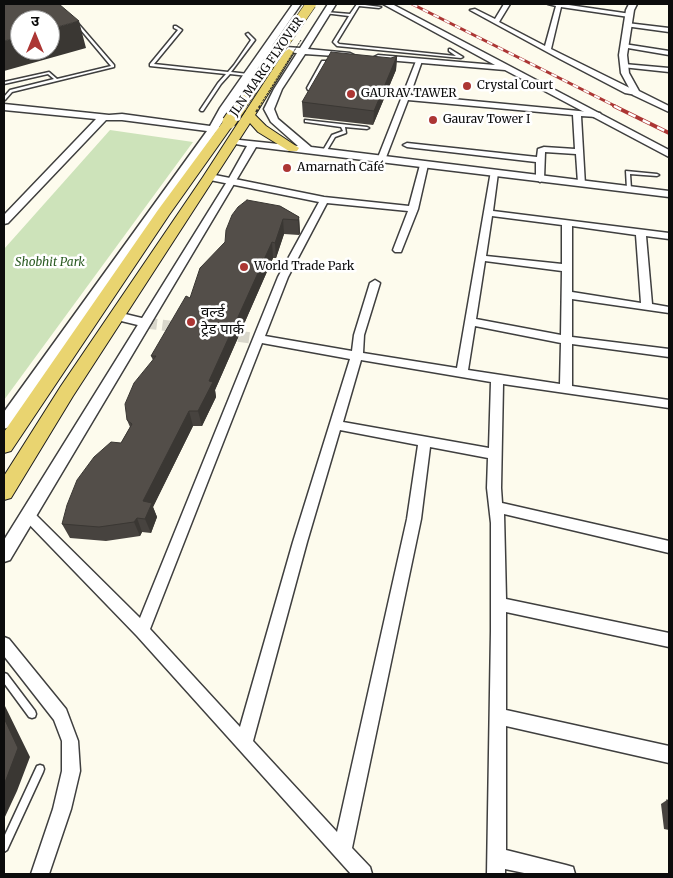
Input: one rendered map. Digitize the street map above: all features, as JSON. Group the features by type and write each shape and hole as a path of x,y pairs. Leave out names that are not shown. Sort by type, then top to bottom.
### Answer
{"main road":[{"name":"JLN MARG FLYOVER","path":"221,133 311,4"},
{"name":"JLN MARG FLYOVER","path":"252,112 320,4"},
{"path":"4,446 163,213 221,133 252,112 262,129 293,148"},
{"path":"4,492 117,316 210,177 221,133"}],"street":[{"path":"4,423 221,133 248,75 297,4"},
{"path":"307,149 274,120 269,109 278,88 332,4"},
{"path":"496,22 507,4"},
{"path":"551,4 629,15"},
{"path":"633,4 627,25 624,66 629,83 636,93"},
{"path":"383,5 509,68 669,154"},
{"path":"547,50 559,5"},
{"path":"473,10 628,91 669,109"},
{"path":"627,25 669,30"},
{"path":"624,46 669,53"},
{"path":"267,48 509,68"},
{"path":"337,63 340,54"},
{"path":"381,160 419,61"},
{"path":"312,88 324,62 346,64"},
{"path":"624,66 669,70"},
{"path":"405,97 597,115"},
{"path":"4,106 106,118 117,122 221,133 252,144 307,149 381,160 669,194"},
{"path":"577,113 582,183"},
{"path":"4,221 106,118"},
{"path":"4,555 233,180 252,144"},
{"path":"407,145 541,160"},
{"path":"436,166 441,149"},
{"path":"540,179 541,152 544,149 580,152"},
{"path":"462,373 488,213 491,155"},
{"path":"398,250 413,209 424,165"},
{"path":"210,177 233,180 324,200 413,209"},
{"path":"142,630 283,277 324,200"},
{"path":"488,213 669,236"},
{"path":"566,390 567,223"},
{"path":"641,232 647,307"},
{"path":"481,258 566,268"},
{"path":"244,743 300,542 358,356 360,335 375,283"},
{"path":"566,295 669,310"},
{"path":"117,316 146,322"},
{"path":"471,322 566,340 669,353"},
{"path":"258,339 566,390 669,404"},
{"path":"497,379 494,488 497,507 499,604 496,866 566,874"},
{"path":"336,425 495,454"},
{"path":"342,851 414,519 425,441"},
{"path":"497,507 669,547"},
{"path":"28,516 142,630 363,874"},
{"path":"499,604 669,640"},
{"path":"4,644 60,715 70,741 71,770 62,808 40,874"},
{"path":"498,716 669,754"}],"lane":[{"path":"383,5 358,5 350,15 335,42 338,45 461,57 450,50"},
{"path":"326,13 350,15"},
{"path":"4,99 11,91 113,66 76,22"},
{"path":"175,27 180,30 151,65 248,75"},
{"path":"202,110 253,40 248,34"},
{"path":"4,83 49,73 57,80"},
{"path":"306,121 367,128"},
{"path":"324,152 333,136 345,132 344,126"},
{"path":"629,189 628,172 657,175"},
{"path":"4,677 32,714"},
{"path":"4,847 40,769"}],"path":[{"path":"252,112 306,34"}],"green space":[{"name":"Shobhit Park","path":"110,130 193,142 4,400 4,249"}],"building":[{"path":"4,4 59,4 79,21 60,26 60,10 10,10 10,40 4,41"},
{"name":"GAURAV TAWER","path":"331,52 391,58 397,56 374,111 302,102"},
{"path":"247,200 280,206 299,217 298,220 283,219 275,243 272,242 209,381 213,382 198,411 189,411 143,501 152,503 145,519 137,518 134,522 99,527 62,524 77,480 94,457 111,442 121,443 132,424 127,420 125,404 134,383 156,356 151,356 186,296 190,298 200,268 225,242 226,230 232,215"},
{"path":"4,718 18,748 4,785"},
{"path":"667,800 669,801 669,818"}],"tunnel":[{"path":"146,323 185,328"},
{"path":"222,334 258,339"}],"railway":[{"path":"412,4 617,107"},
{"path":"614,106 669,133"}],"place":[{"name":"Crystal Court","path":"467,86"},
{"name":"GAURAV TAWER","path":"351,94"},
{"name":"Gaurav Tower I","path":"433,120"},
{"name":"Amarnath Café","path":"287,168"},
{"name":"World Trade Park","path":"244,267"},
{"name":"वर्ल्ड ट्रेड पार्क","path":"191,322"}]}
